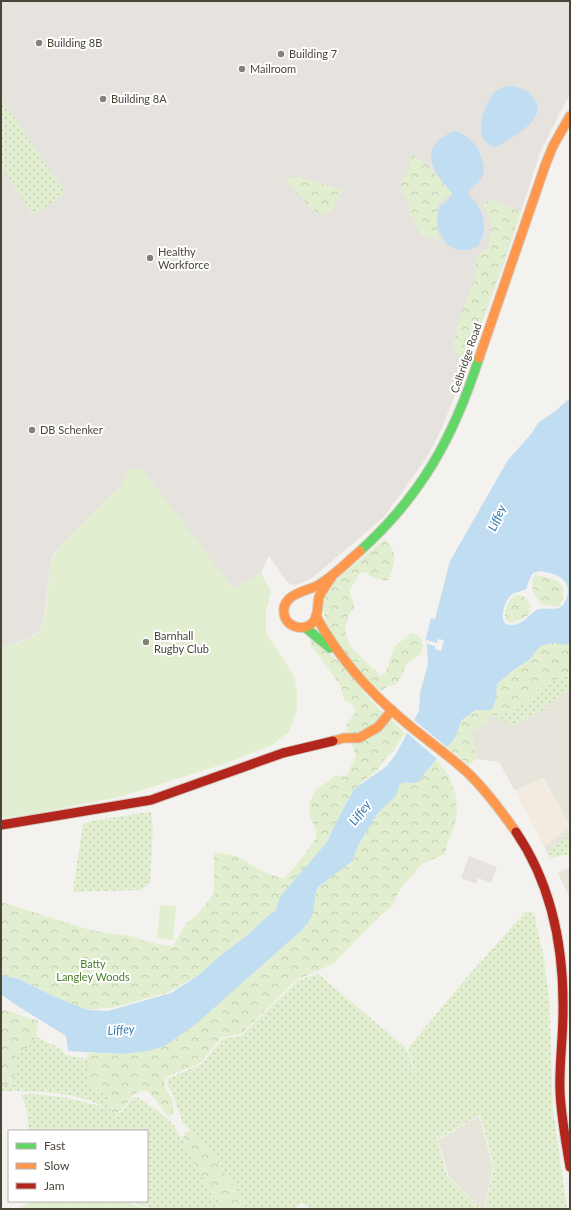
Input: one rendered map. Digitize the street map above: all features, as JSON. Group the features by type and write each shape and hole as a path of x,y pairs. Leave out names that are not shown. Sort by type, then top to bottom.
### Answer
{"main road":[{"name":"Celbridge Road","path":"332,576 379,534 408,502 424,480 442,450 470,386 546,163 553,146 570,116"},
{"path":"332,576 317,587 287,600 283,610 284,616 288,623 299,628 306,628 340,655"},
{"path":"306,628 311,624 317,613 319,599 332,576"},
{"path":"297,595 306,596 312,599 316,605 317,613 328,638 340,655 371,692 405,722 454,761 487,795 516,834 533,862 546,893 558,939 562,970 563,1001 561,1090 563,1122 570,1167"},
{"path":"1,825 151,800 284,753 344,738 359,738 378,727 392,710"}],"shaded area":[{"path":"1,1 570,1 570,95 540,153 504,263 440,432 427,457 384,517 312,578 293,585 287,582 269,556 261,573 233,589 228,581 128,470 122,485 52,556 44,617 40,630 29,638 1,648"},
{"path":"35,295 116,409 85,431 4,317"},
{"path":"570,690 570,825 543,778 515,791 499,762 476,759 472,733 492,716 516,726 526,717 542,710 559,696"},
{"path":"542,778 570,825 569,828 544,846 515,791"},
{"path":"570,826 570,834 555,846 548,853 548,855 544,846"},
{"path":"469,856 497,867 491,883 478,878 476,884 461,878"},
{"path":"570,867 570,899 558,873"},
{"path":"479,1116 493,1167 485,1204 486,1209 481,1209 480,1205 449,1177 438,1140"}],"green space":[{"path":"1,98 66,193 33,215 1,167 1,123 4,121 1,117"},
{"path":"413,155 427,165 453,194 443,199 437,209 436,219 439,239 421,236 409,211 409,202 401,192 404,176 408,172 410,157"},
{"path":"293,175 343,190 330,213 317,214 285,180"},
{"path":"492,200 521,212 465,370 453,345 462,311 476,275 476,258 488,247 492,225 483,204"},
{"name":"Barnhall Rugby Club","path":"142,469 228,581 232,589 261,573 271,592 266,610 266,632 294,676 297,690 297,709 290,731 272,745 227,763 123,796 33,814 1,818 1,648 27,639 40,630 46,608 51,560 60,547 122,485 128,470"},
{"path":"384,539 389,544 394,554 394,563 389,579 386,581 370,576 366,572 360,573 350,589 354,608 348,616 348,621 345,625 348,642 373,669 376,669 378,675 386,673 394,647 410,634 413,633 421,638 423,645 422,653 406,665 400,679 396,684 381,691 341,648 332,634 326,620 323,607 325,596 336,581"},
{"path":"535,575 555,580 562,586 564,591 560,606 545,605 540,602 533,591 532,586"},
{"path":"516,595 527,599 530,604 530,610 528,615 510,623 505,619 505,612 507,605"},
{"name":"Batty Langley Woods","path":"309,634 344,667 371,701 405,733 393,751 377,770 354,789 327,842 280,897 275,912 271,913 251,932 215,960 199,975 166,993 115,1007 88,1010 53,996 19,979 1,975 1,902 90,930 135,937 149,942 173,947 188,922 199,913 214,894 214,854 221,853 233,855 263,871 284,879 300,861 316,838 316,830 309,814 310,801 316,790 336,775 346,777 356,756 346,726 356,711 352,704 344,700 341,686 311,646"},
{"path":"553,643 566,645 570,643 570,675 542,686 532,697 515,711 492,716 472,733 476,759 468,765 447,747 454,739 462,720 496,698 497,684 512,671 529,660 540,646"},
{"path":"570,675 570,690 559,696 542,710 526,717 516,726 492,716 515,711 532,697 542,686"},
{"path":"437,760 449,776 456,796 457,816 453,831 447,843 445,854 422,864 400,889 392,907 383,913 333,964 296,980 241,1034 221,1037 202,1062 164,1078 165,1087 173,1101 173,1115 168,1116 148,1091 134,1094 124,1108 112,1113 108,1107 108,1095 90,1084 87,1071 87,1053 122,1054 148,1051 165,1046 196,1024 303,929 312,916 317,888 351,862 359,844 377,814 396,796 400,784 405,782 418,782"},
{"path":"151,812 153,829 150,883 140,890 74,892 83,824 91,821"},
{"path":"570,834 570,854 551,858 548,855 549,851"},
{"path":"160,905 176,906 173,940 157,938"},
{"path":"528,911 534,914 544,959 549,995 553,1110 567,1209 487,1209 486,1203 494,1167 480,1115 437,1139 447,1176 476,1204 479,1205 480,1209 312,1209 301,1203 294,1209 245,1209 235,1187 210,1151 183,1123 173,1094 167,1084 168,1079 203,1063 222,1039 241,1036 297,981 318,974 406,1048 423,1096 408,1050 410,1046 462,983 525,912"},
{"path":"1,1009 38,1021 36,1036 25,1050 15,1057 15,1071 12,1083 1,1087"},
{"path":"35,1036 61,1049 66,1055 91,1060 131,1092 113,1114 122,1112 132,1099 136,1097 152,1107 175,1127 220,1209 152,1209 132,1202 148,1202 148,1130 29,1130 26,1106 21,1095 57,1096 104,1108 94,1102 69,1095 40,1092 1,1091 9,1080 1,1048"},
{"path":"192,1131 210,1151 235,1187 246,1209 220,1209 182,1140 186,1132"},
{"path":"128,1202 146,1209 20,1209 27,1203"}],"water":[{"path":"509,86 521,88 527,91 533,97 538,107 532,122 509,140 495,147 488,144 483,138 481,131 483,113 495,92"},
{"path":"456,131 473,142 481,155 484,168 482,177 468,192 469,196 477,204 482,215 484,231 478,246 468,250 458,250 450,246 444,240 440,232 438,214 441,204 444,204 453,194 437,174 431,159 435,144 442,138"},
{"name":"Liffey","path":"570,398 570,643 566,645 553,643 540,646 529,660 512,671 497,684 496,698 492,710 476,710 462,720 454,739 419,782 405,782 400,784 396,796 377,814 359,844 351,862 317,888 312,916 303,929 196,1024 165,1046 148,1051 122,1054 68,1051 66,1036 1,994 1,975 19,979 53,996 88,1010 108,1011 171,993 199,975 215,960 251,932 271,913 275,912 280,897 327,842 354,789 387,766 396,754 419,711 420,693 428,664 427,645 425,642 431,618 435,619 450,561 508,460 532,433 538,423","holes":["540,571 553,574 565,581 568,590 565,602 559,608 539,609 519,624 507,624 504,622 503,614 508,599 513,594 526,589 533,573"]}],"pier":[{"path":"438,639 444,640 441,651 435,649 435,646 425,643 426,640 437,643"},
{"path":"414,720 447,747 437,759 407,733"}],"traffic: fast":[{"path":"360,551 382,530 401,508 433,463 447,439 459,413 479,358"},
{"path":"306,628 330,648"}],"traffic: slow":[{"path":"479,358 546,163 553,146 570,116"},
{"path":"332,576 319,597 316,618 314,621 306,627 296,627 288,622 285,618 284,611 285,605 292,596 316,586 336,573 360,551"},
{"path":"316,616 344,659 378,698 470,775 494,802 516,832"},
{"path":"333,741 344,738 359,738 378,727 392,710"}],"traffic: jam":[{"path":"1,825 151,800 283,753 333,741"},
{"path":"516,832 539,874 547,896 558,941 563,988 560,1091 570,1167"}],"place":[{"name":"Building 8B","path":"39,43"},
{"name":"Building 7","path":"281,54"},
{"name":"Mailroom","path":"242,69"},
{"name":"Building 8A","path":"103,99"},
{"name":"Healthy Workforce","path":"150,258"},
{"name":"DB Schenker","path":"32,430"},
{"name":"Barnhall Rugby Club","path":"146,642"}]}
